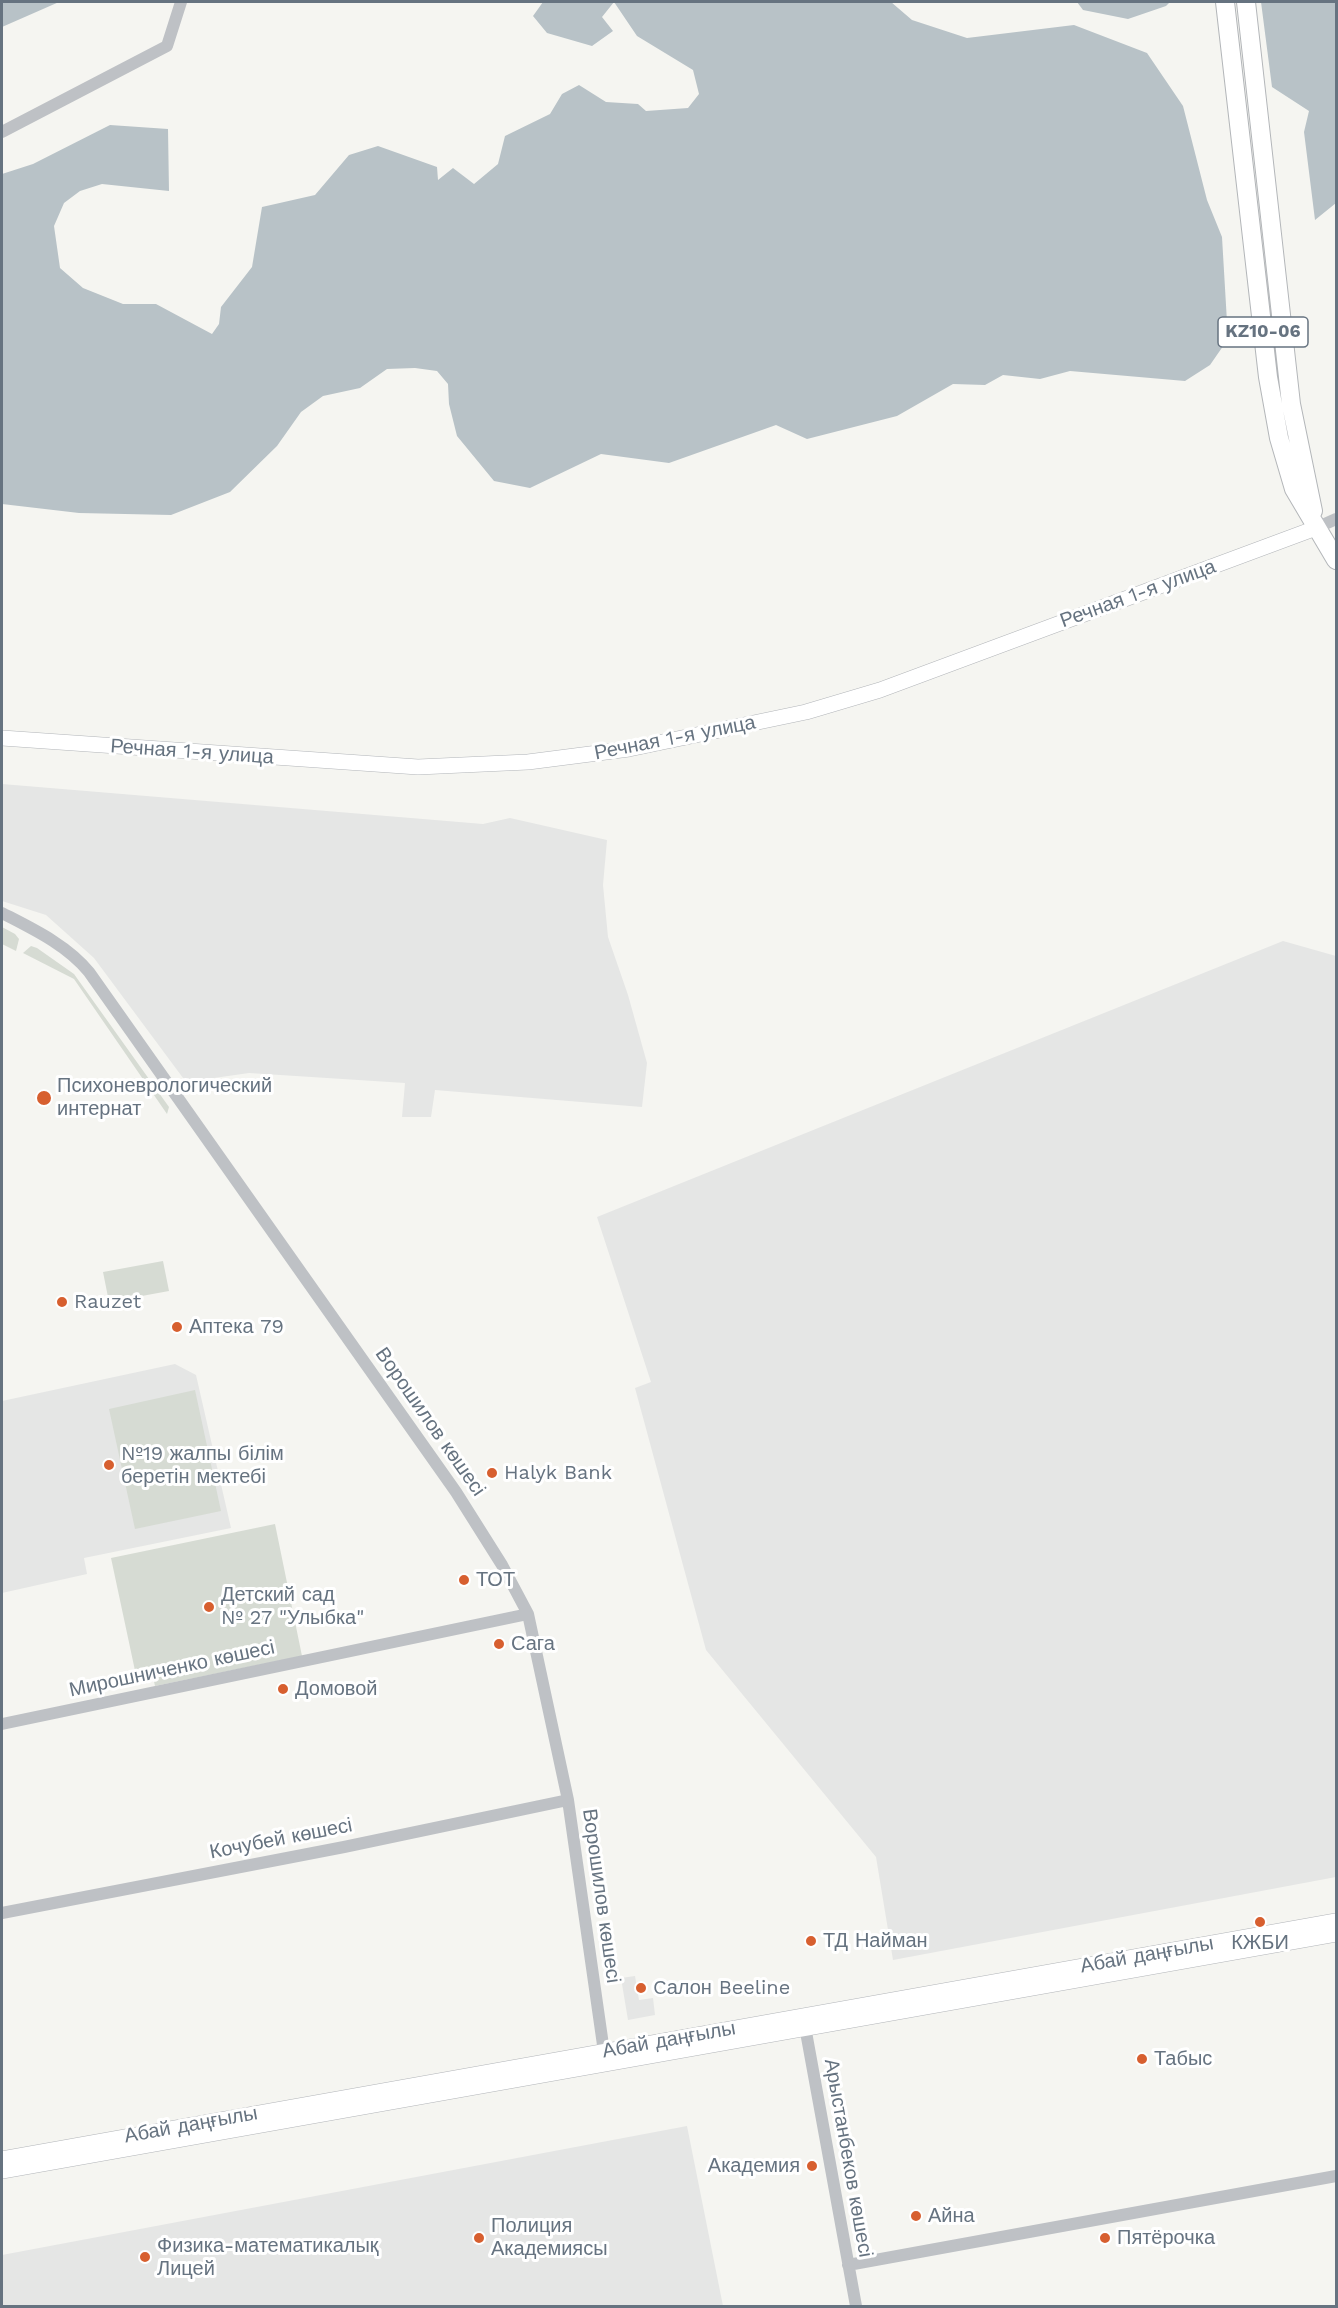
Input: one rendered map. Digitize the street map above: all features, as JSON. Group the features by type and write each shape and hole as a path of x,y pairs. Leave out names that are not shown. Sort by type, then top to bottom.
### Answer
{"highway":[{"name":"KZ10-06","path":"1225,2 1268,377 1279,438 1294,489 1336,560"},
{"name":"KZ10-06","path":"1246,2 1291,404 1316,528"}],"main road":[{"name":"Речная 1-я улица","path":"2,738 418,767 528,762 629,749 806,712 880,690 1316,528"},
{"name":"Абай даңғылы","path":"804,2022 1336,1921"},
{"name":"Абай даңғылы","path":"2,2159 1336,1934"},
{"name":"Абай даңғылы","path":"2,2170 604,2057"}],"street":[{"path":"2,132 167,46 181,2"},
{"path":"1316,528 1336,519"},
{"name":"Ворошилов көшесі","path":"2,913 32,928 77,957 89,972 456,1492 502,1565 528,1614 568,1800 604,2057"},
{"name":"Мирошниченко көшесі","path":"2,1724 528,1614"},
{"name":"Кочубей көшесі","path":"2,1912 344,1847 568,1800"},
{"name":"Арыстанбеков көшесі","path":"804,2022 856,2307"},
{"path":"848,2265 1336,2176"}],"shaded area":[{"path":"2,2 59,2 2,27"},
{"path":"543,2 614,2 602,17 613,31 592,46 547,33 533,16"},
{"path":"614,2 891,2 912,20 967,38 1074,25 1147,53 1183,106 1207,200 1222,237 1228,339 1210,365 1185,381 1070,371 1040,379 1003,375 985,385 953,384 897,416 807,439 776,425 669,463 601,454 530,488 494,481 457,436 449,404 448,384 437,371 415,368 387,369 360,388 323,396 301,412 277,446 230,492 171,515 79,513 2,504 2,174 33,164 110,125 168,129 169,191 102,184 80,191 64,203 54,226 60,268 83,288 123,304 156,304 212,334 219,324 221,307 252,267 262,207 315,195 349,155 378,146 437,167 438,180 453,168 474,184 498,164 505,136 550,114 562,94 579,85 606,102 638,104 646,111 688,108 699,94 693,70 637,36"},
{"path":"1077,2 1170,2 1166,6 1128,19 1083,10"},
{"path":"1261,2 1336,2 1336,203 1315,220 1304,132 1309,111 1272,87"},
{"path":"2,784 483,824 510,818 607,840 603,885 608,937 628,995 647,1063 642,1107 435,1090 431,1117 402,1117 405,1083 249,1073 186,1082 94,958 46,915 2,901"},
{"path":"2,927 19,939 16,951 2,944"},
{"path":"1283,941 1336,956 1336,1877 893,1960 876,1857 706,1650 635,1388 651,1382 597,1217"},
{"path":"31,946 74,974 169,1107 167,1114 74,979 23,953"},
{"path":"163,1261 169,1291 109,1302 103,1272"},
{"name":"№19 жалпы білім беретін мектебі","path":"175,1364 196,1375 231,1528 84,1558 87,1574 2,1593 2,1401"},
{"path":"195,1390 221,1511 135,1529 109,1409"},
{"path":"275,1524 302,1656 155,1686 153,1677 137,1680 111,1558"},
{"path":"635,1976 639,2000 653,1998 655,2015 628,2020 621,1978"},
{"name":"Полиция Академиясы","path":"687,2126 723,2306 2,2306 2,2255"}],"place":[{"name":"Психоневрологический интернат","path":"44,1098"},
{"name":"Rauzet","path":"62,1302"},
{"name":"Аптека 79","path":"177,1327"},
{"name":"№19 жалпы білім беретін мектебі","path":"109,1465"},
{"name":"Halyk Bank","path":"492,1473"},
{"name":"ТОТ","path":"464,1580"},
{"name":"Детский сад № 27 \"Улыбка\"","path":"209,1607"},
{"name":"Сага","path":"499,1644"},
{"name":"Домовой","path":"283,1689"},
{"name":"КЖБИ","path":"1260,1922"},
{"name":"ТД Найман","path":"811,1941"},
{"name":"Cалон Beeline","path":"641,1988"},
{"name":"Табыс","path":"1142,2059"},
{"name":"Академия","path":"812,2166"},
{"name":"Айна","path":"916,2216"},
{"name":"Полиция Академиясы","path":"479,2238"},
{"name":"Пятёрочка","path":"1105,2238"},
{"name":"Физика-математикалық Лицей","path":"145,2257"}]}
